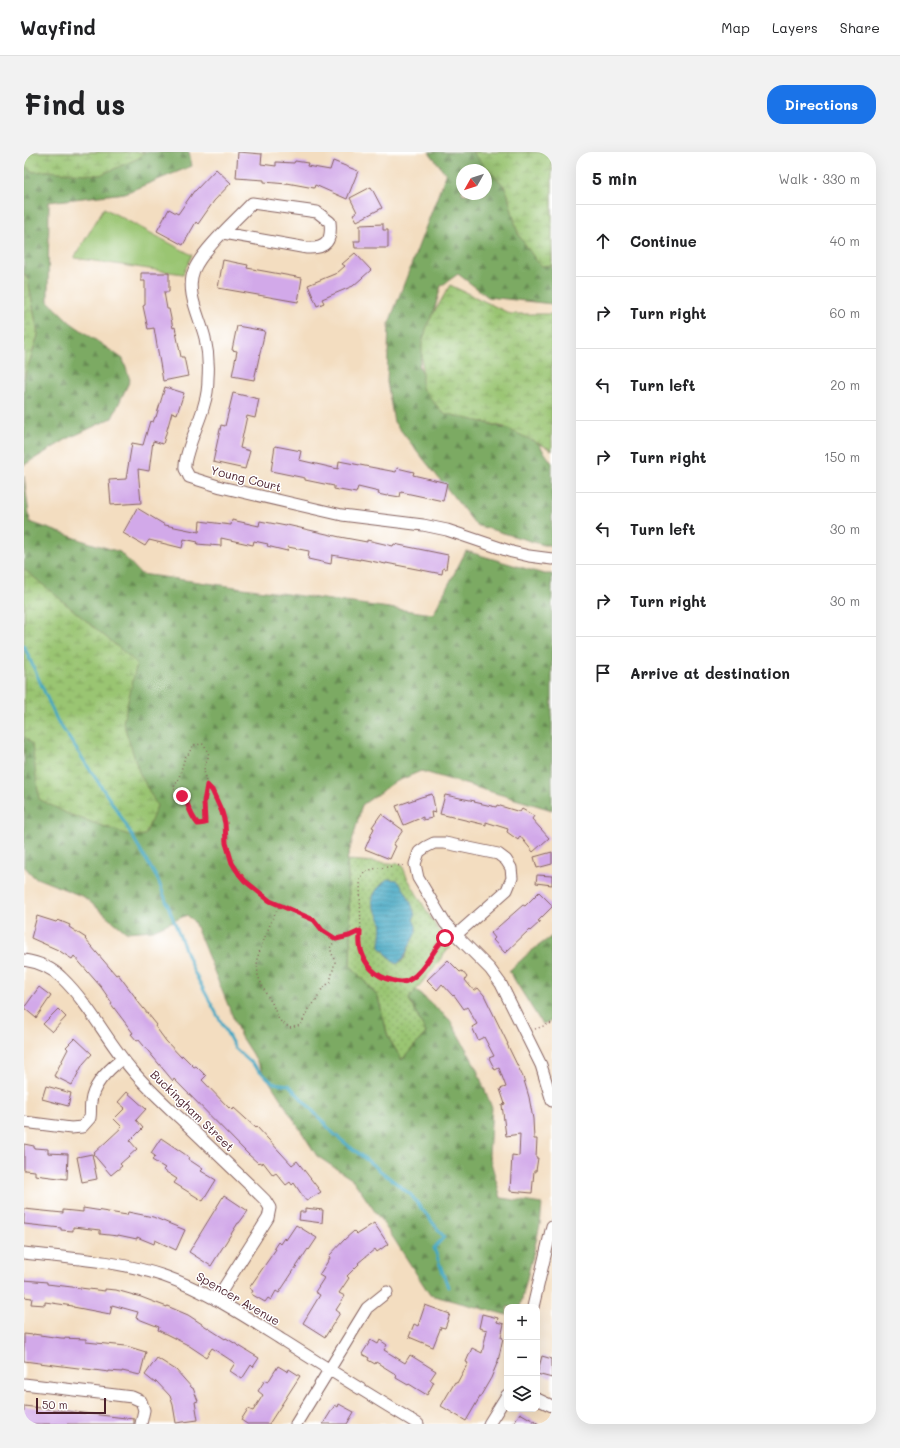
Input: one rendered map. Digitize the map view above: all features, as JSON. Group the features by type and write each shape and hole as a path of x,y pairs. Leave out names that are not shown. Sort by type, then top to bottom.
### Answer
{"street":[{"name":"Young Court","path":"223,233 317,249 327,243 331,234 330,222 317,212 252,203 223,233 204,254 194,270 192,283 193,298 206,339 209,368 208,386 204,404 187,456 185,468 189,477 221,487 342,515 423,525 447,530 512,552 552,559"},
{"path":"450,937 507,890 512,878 511,868 506,860 498,854 445,843 434,843 426,846 419,852 414,864 418,878 445,923 450,937 490,969 501,984 541,1065 552,1101"},
{"name":"Buckingham Street","path":"24,960 47,968 62,977 90,1013 122,1059 155,1094 265,1200 270,1208 268,1218 216,1300"},
{"path":"24,1122 72,1128 82,1127 90,1118 91,1100 95,1089 106,1074 122,1059"},
{"path":"534,1304 552,1226"},
{"name":"Spencer Avenue","path":"24,1253 125,1266 149,1271 185,1284 216,1300 418,1424"},
{"path":"296,1424 367,1308 387,1292"},
{"path":"24,1384 132,1397 141,1401 144,1410 141,1424"},
{"path":"489,1424 504,1400"},
{"path":"540,1400 552,1406"}],"path":[{"path":"207,785 204,802 205,823 198,824 192,817 185,798 173,788 178,781 185,757 188,755 193,745 204,744 209,755 204,767 205,779 222,812 225,823 226,843 232,863 245,881 270,901 314,920 322,930 336,939"},
{"path":"403,865 373,869 364,872 360,880 361,949 370,969 384,979 399,982 409,980 420,971 437,946 450,937"},
{"path":"280,905 261,946 257,960 258,976 279,1020 290,1028 301,1025 308,1009 316,1001 322,989 330,982 335,962 330,948 336,939 349,936 360,931"},
{"path":"526,1033 552,1023"}],"green space":[{"path":"24,152 189,152 192,166 125,193 49,202 48,301 71,323 123,359 130,380 112,418 67,439 24,465 24,379 38,335 28,280 24,273"},
{"path":"24,152 144,152 139,158 100,175 46,171 33,172 24,165"},
{"path":"429,152 552,152 552,304 488,297 458,274 441,286 419,366 444,411 533,436 552,463 552,545 544,545 476,525 394,422 387,382 389,323 446,174"},
{"path":"472,152 552,152 552,265 540,266 518,234 506,188 492,173 492,164 483,164"},
{"path":"104,208 192,255 183,274 74,258"},
{"path":"24,273 28,280 38,335 24,379"},
{"path":"450,285 511,314 552,314 552,450 504,427 443,413 422,388 422,344 428,323"},
{"path":"24,476 30,522 120,552 141,574 433,614 466,551 544,574 552,574 552,810 421,771 393,783 362,805 347,860 351,935 350,965 378,997 388,1037 402,1060 426,1033 409,999 416,990 450,1020 475,1065 492,1108 489,1155 501,1198 542,1204 540,1225 521,1304 504,1304 504,1314 430,1295 394,1239 353,1180 317,1156 241,1037 194,922 187,915 153,930 126,932 84,897 34,877 24,866"},
{"path":"24,569 137,663 123,722 139,772 157,806 145,835 132,836 68,814 39,799 32,744 24,736"},
{"path":"347,860 402,864 411,884 450,947 409,999 426,1033 402,1060 388,1037 378,997 350,965 351,935","holes":["387,879 413,919 416,929 404,959 397,964 380,947 382,928 379,916 373,904 374,895"]},
{"path":"552,936 552,1021 542,1024 509,971 530,952"}],"water":[{"path":"387,879 397,880 410,901 415,916 413,919 416,926 416,932 403,959 397,964 380,947 382,928 379,916 373,904 374,895"}],"building":[{"path":"238,152 262,154 261,164 276,166 276,162 294,163 295,161 308,163 307,166 330,170 333,161 358,171 347,199 315,185 314,188 287,183 264,182 264,180 236,178"},
{"path":"216,169 231,183 214,201 198,224 196,222 183,245 157,231 169,209 178,214 194,191"},
{"path":"371,187 382,208 357,221 353,214 357,212 350,198"},
{"path":"383,224 383,230 388,230 388,248 355,248 354,241 360,241 360,225"},
{"path":"355,253 371,270 353,286 322,299 324,303 317,306 308,285 337,273 345,266 342,264"},
{"path":"223,260 248,265 247,268 302,278 298,302 218,288"},
{"path":"141,273 169,273 169,292 164,292 167,309 169,309 173,328 175,327 181,357 184,357 188,376 163,381 154,328 148,329 143,306 145,305 145,281 141,281"},
{"path":"237,326 265,331 254,380 232,376 237,351 232,350"},
{"path":"165,387 184,393 177,414 172,412 163,444 153,441 149,471 138,469 141,503 111,505 109,480 126,479 132,443 143,445 150,421 153,422 156,417"},
{"path":"233,393 259,399 255,418 247,416 240,448 250,451 245,469 213,462 221,425 225,426"},
{"path":"275,446 301,451 299,460 338,469 339,461 396,472 397,468 414,472 413,475 447,483 443,501 401,492 400,497 387,496 378,494 379,492 358,487 356,493 334,489 334,486 305,480 305,478 271,471"},
{"path":"137,508 165,525 199,532 200,521 231,525 232,520 259,526 260,521 287,525 367,542 367,540 393,546 394,544 448,555 446,569 443,568 442,574 386,563 332,555 331,564 308,559 309,551 288,547 287,551 254,541 253,545 221,538 221,546 197,544 198,542 184,539 182,548 149,540 145,546 123,533"},
{"path":"432,794 436,813 431,812 432,818 423,820 423,817 404,825 396,806"},
{"path":"445,795 496,807 497,805 520,812 522,809 534,816 532,819 549,838 533,852 520,836 518,840 507,832 508,829 486,822 486,825 440,814"},
{"path":"381,814 403,830 393,845 396,846 390,859 365,849 374,828 372,827"},
{"path":"552,852 552,864 537,868 534,857"},
{"path":"537,875 552,876 552,885 536,883"},
{"path":"539,892 552,905 552,907 538,921 540,922 530,931 529,930 505,953 493,940 495,938 491,933 523,905 525,906"},
{"path":"37,916 56,922 58,920 70,925 69,927 86,938 85,939 116,975 118,974 157,1025 155,1026 166,1041 181,1057 182,1055 206,1076 202,1080 229,1108 230,1107 233,1110 234,1108 256,1128 257,1127 292,1165 297,1161 321,1192 306,1201 294,1183 292,1185 290,1182 286,1185 276,1173 273,1175 263,1162 262,1164 259,1162 258,1163 248,1154 174,1079 173,1081 139,1040 137,1041 101,987 74,956 72,959 58,950 31,938"},
{"path":"448,960 460,972 462,971 467,977 465,980 474,991 478,988 484,995 523,1077 529,1097 533,1119 534,1139 537,1139 536,1158 538,1158 536,1171 534,1171 532,1193 510,1191 512,1155 519,1156 520,1134 506,1136 502,1105 505,1104 500,1089 506,1087 499,1068 495,1070 489,1058 494,1056 484,1037 478,1040 472,1027 477,1024 467,1007 464,1009 454,995 453,996 442,984 437,990 427,980"},
{"path":"39,987 51,996 36,1018 24,1008"},
{"path":"58,1009 66,1017 52,1032 43,1024"},
{"path":"75,1038 92,1054 83,1064 72,1085 54,1076 68,1049 66,1047"},
{"path":"46,1086 71,1093 68,1106 42,1099"},
{"path":"127,1092 146,1109 136,1120 143,1128 130,1141 137,1149 120,1164 122,1166 111,1175 93,1154 122,1127 114,1119 125,1108 118,1102"},
{"path":"161,1138 189,1157 188,1159 203,1169 201,1171 216,1180 203,1201 174,1183 177,1179 163,1170 165,1168 152,1160 155,1156 151,1153"},
{"path":"24,1144 34,1146 34,1148 48,1149 48,1153 68,1154 67,1179 35,1175 35,1171 24,1170"},
{"path":"92,1154 97,1179 82,1182 77,1157"},
{"path":"224,1195 248,1211 238,1223 211,1266 189,1252"},
{"path":"83,1208 127,1215 128,1212 153,1217 185,1230 176,1250 155,1240 154,1244 137,1237 137,1239 118,1235 100,1234 100,1230 73,1227 73,1231 61,1230 61,1228 24,1224 24,1209 63,1213 63,1210 83,1212"},
{"path":"305,1208 323,1210 322,1223 299,1220 300,1212 305,1212"},
{"path":"374,1223 388,1244 377,1252 375,1249 358,1263 359,1264 347,1276 349,1278 339,1293 345,1296 336,1310 340,1313 325,1337 303,1323 320,1295 315,1292 324,1278 319,1275 330,1258 329,1256 344,1240 354,1231 357,1234"},
{"path":"296,1225 317,1238 279,1293 276,1291 271,1300 268,1298 265,1302 251,1294 253,1291 249,1288 276,1249 274,1248 278,1242 280,1244 284,1238 286,1240"},
{"path":"24,1280 105,1291 105,1289 116,1290 141,1297 188,1315 225,1339 226,1338 259,1358 253,1367 251,1365 242,1379 230,1371 235,1363 212,1348 206,1357 188,1345 158,1330 159,1327 136,1318 138,1312 112,1305 110,1314 45,1302 45,1305 31,1304 32,1298 24,1297"},
{"path":"425,1305 450,1314 445,1328 441,1327 433,1347 409,1337 414,1324 418,1326"},
{"path":"482,1314 498,1318 497,1322 504,1324 501,1337 503,1338 498,1361 491,1378 466,1421 441,1406 455,1382 457,1383 468,1363 466,1362 472,1348 482,1353 487,1330 479,1328"},
{"path":"24,1334 86,1339 86,1342 126,1346 146,1352 140,1375 122,1371 109,1372 24,1361"},
{"path":"371,1340 378,1344 380,1340 387,1345 384,1350 405,1363 410,1355 436,1371 430,1380 434,1382 427,1395 396,1378 397,1375 376,1362 375,1364 368,1360 369,1358 362,1354"},
{"path":"542,1356 552,1359 552,1378 540,1375 540,1363"},
{"path":"157,1358 176,1370 193,1388 198,1401 195,1402 198,1420 176,1423 170,1396 156,1381 155,1383 145,1375"},
{"path":"278,1366 288,1372 289,1369 300,1376 269,1424 247,1424 241,1420 248,1409 253,1411 263,1395 258,1391 265,1380 268,1382"},
{"path":"339,1404 354,1412 347,1424 323,1424 335,1405 338,1407"},
{"path":"24,1406 134,1419 134,1424 24,1424"},
{"path":"520,1413 539,1424 513,1424"}],"waterway":[{"path":"24,646 57,720 120,815 158,880 193,970 235,1048 273,1083 289,1085 335,1135 411,1195 444,1237 434,1248 448,1287"}],"route":[{"path":"182,796 185,798 188,804 188,809 196,822 198,824 205,823 204,802 207,785 212,790 222,812 225,823 226,843 232,863 245,881 252,885 270,901 314,920 322,930 336,939 349,936 360,931 361,949 370,969 384,979 399,982 409,980 420,971 437,946 445,938"}]}
